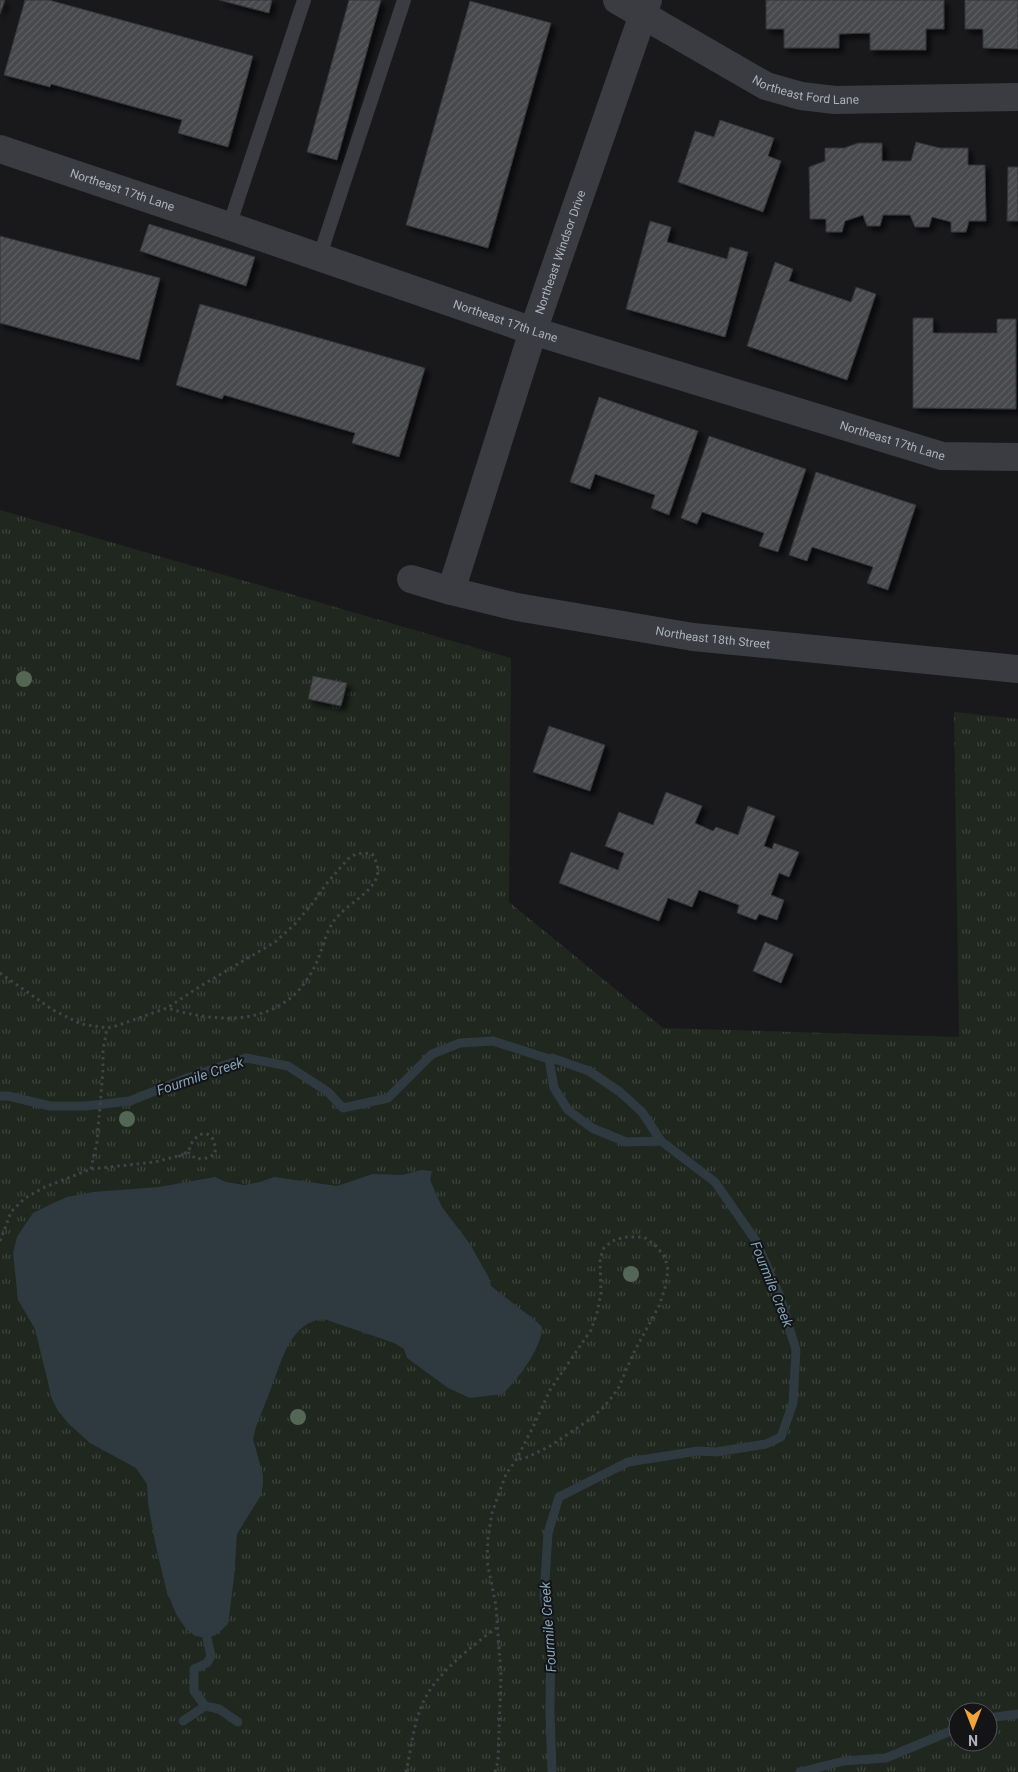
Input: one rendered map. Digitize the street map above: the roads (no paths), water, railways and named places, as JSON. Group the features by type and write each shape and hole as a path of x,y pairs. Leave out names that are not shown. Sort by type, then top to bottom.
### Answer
{"street":[{"name":"Northeast Ford Lane","path":"617,0 645,8 766,86 802,96 836,100 1018,97"},
{"name":"Northeast Windsor Drive","path":"451,591 533,332 645,8"},
{"name":"Northeast 17th Lane","path":"0,149 229,226 533,332 942,456 1018,457"},
{"name":"Northeast 18th Street","path":"411,579 517,607 693,637 1018,669"}],"lane":[{"path":"229,226 304,0"},
{"path":"319,258 404,0"}],"waterway":[{"name":"Fourmile Creek","path":"0,1096 8,1096 50,1106 85,1106 130,1101 187,1078 246,1058 288,1066 328,1092 343,1108 388,1098 432,1054 460,1043 493,1041 549,1059 554,1088 568,1110 592,1128 626,1142 661,1141 715,1182 756,1241 779,1294 796,1350 793,1403 781,1437 766,1444 716,1452 698,1451 628,1462 559,1497 548,1533 544,1596 551,1637 550,1712 552,1772"},
{"path":"552,1058 589,1071 620,1092 642,1112 661,1141"},
{"path":"207,1638 211,1656 207,1663 194,1669 194,1691 205,1706 219,1709 238,1722"},
{"path":"183,1721 205,1706"},
{"name":"Fourmile Creek","path":"998,1717 1018,1714"},
{"name":"Fourmile Creek","path":"800,1772 844,1761 886,1758 948,1732"}]}
